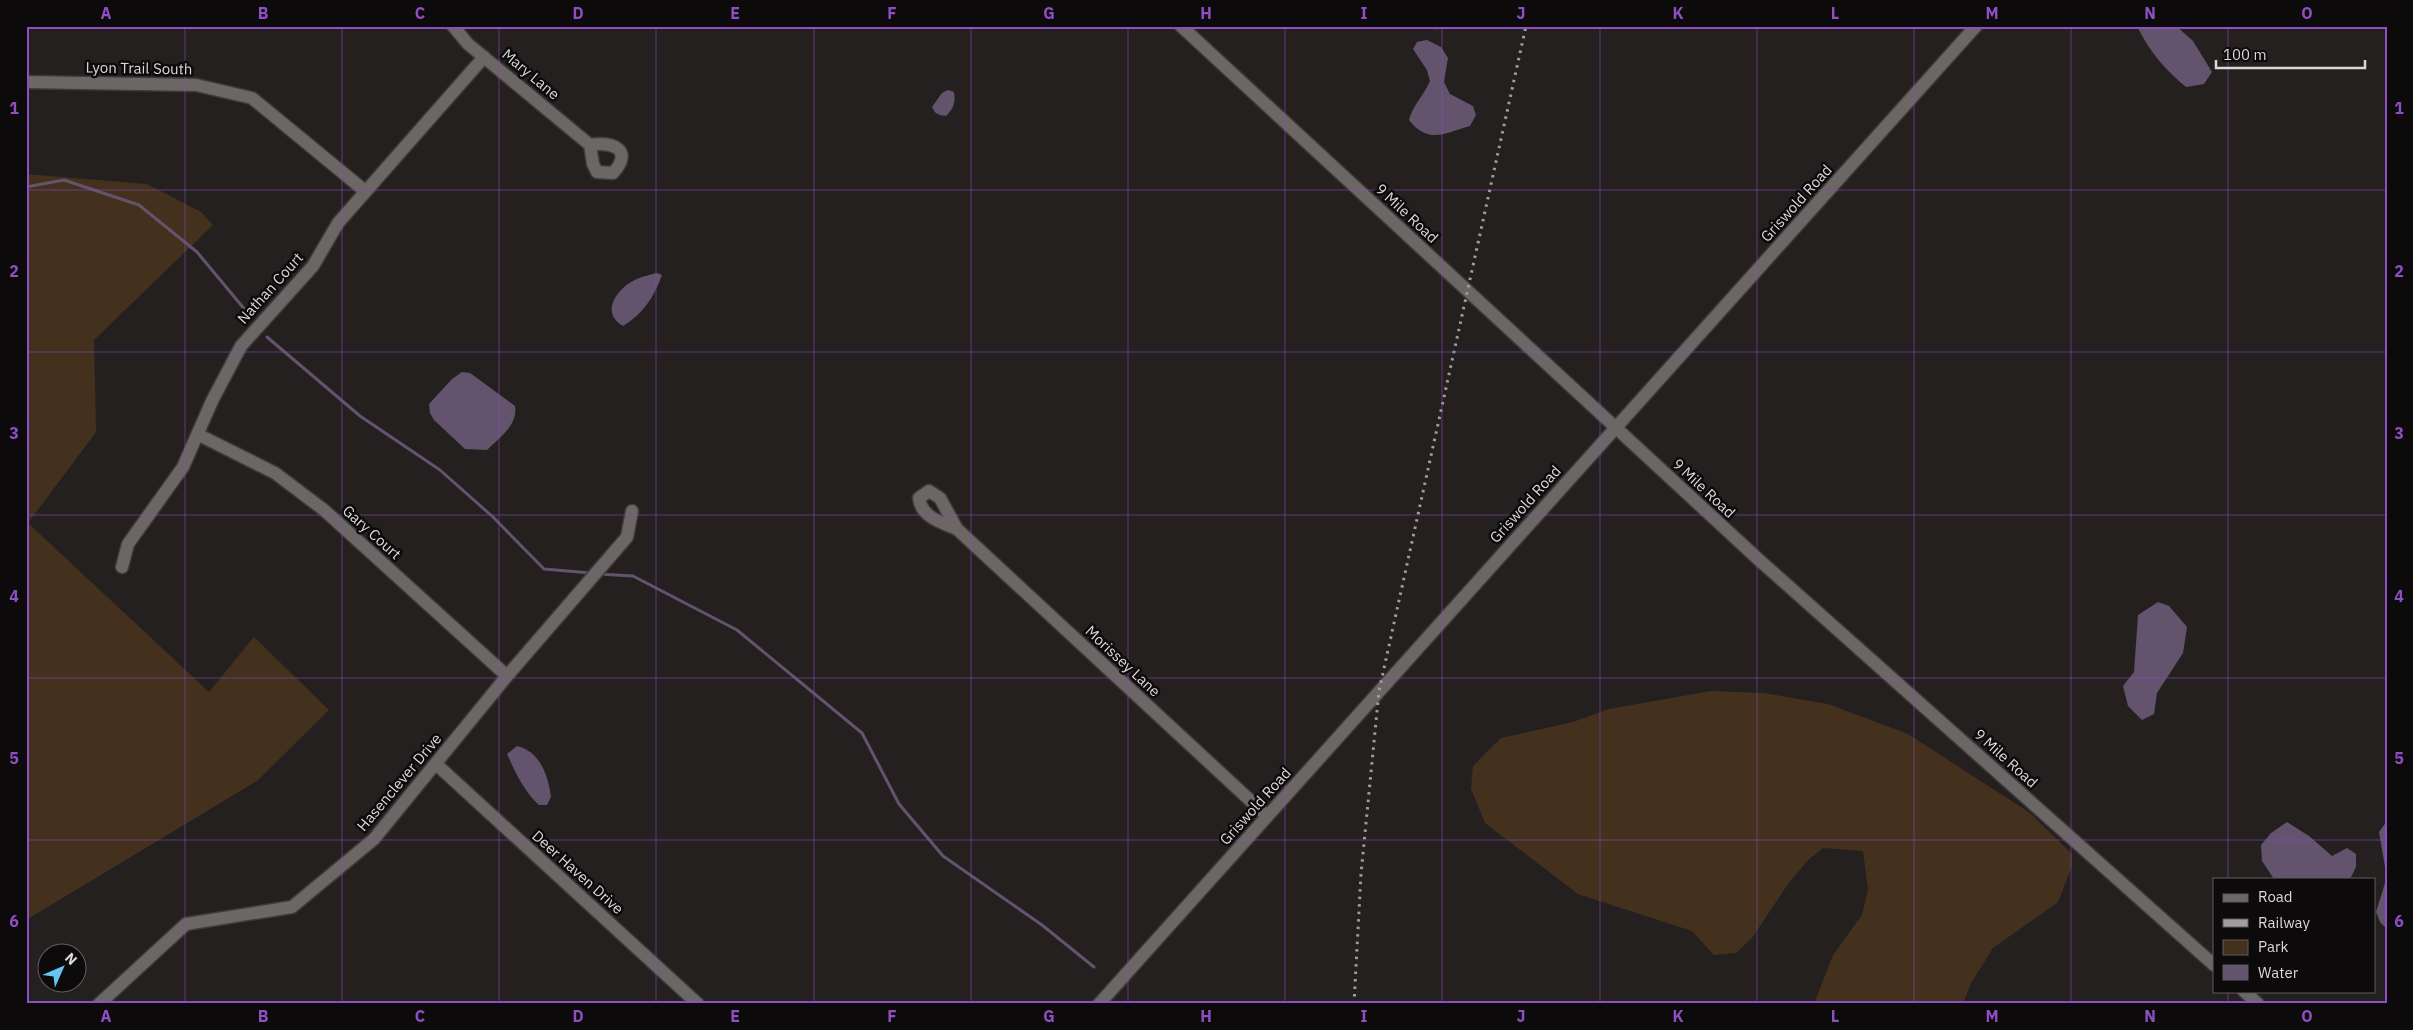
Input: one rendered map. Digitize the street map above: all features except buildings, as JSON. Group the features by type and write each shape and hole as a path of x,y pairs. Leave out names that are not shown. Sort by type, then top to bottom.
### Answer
{"street":[{"name":"Mary Lane","path":"453,26 484,57 590,145"},
{"name":"9 Mile Road","path":"1181,26 1758,559 2213,964"},
{"name":"Griswold Road","path":"1099,1004 1976,26"},
{"name":"Nathan Court","path":"122,567 128,544 184,467 199,435 212,400 241,346 313,266 338,223 484,57"},
{"name":"Lyon Trail South","path":"26,82 196,85 252,98 366,192"},
{"name":"Gary Court","path":"199,435 275,473 324,510 507,676"},
{"name":"Hasenclever Drive","path":"99,1004 186,924 292,907 374,839 507,676 628,537 632,511"},
{"name":"Morissey Lane","path":"957,529 1267,816"},
{"name":"Deer Haven Drive","path":"436,764 698,1004"}],"green space":[{"path":"26,174 147,184 201,212 213,225 94,340 96,432 28,523 209,692 254,637 329,710 257,781 26,920"},
{"path":"1711,691 1764,693 1828,704 1908,734 2030,813 2072,854 2072,866 2058,902 1993,948 1971,983 1963,1004 1814,1004 1833,955 1862,915 1868,890 1863,851 1823,848 1808,860 1788,884 1752,938 1736,953 1714,955 1692,931 1578,894 1485,823 1471,789 1473,766 1501,738 1573,722 1609,709"}],"water":[{"path":"2137,26 2176,26 2193,41 2212,72 2204,84 2186,87 2178,81 2152,52"},
{"path":"1427,40 1441,47 1448,58 1444,82 1450,94 1473,106 1476,115 1470,126 1445,134 1430,135 1416,128 1409,120 1430,81 1427,70 1413,49 1417,42"},
{"path":"948,90 954,92 953,106 946,116 939,115 932,107 942,93"},
{"path":"657,273 662,275 651,298 636,316 623,326 612,314 614,300 623,288 630,283 644,276"},
{"path":"462,372 470,373 515,406 514,419 511,425 487,450 465,449 434,420 430,413 429,404 452,379"},
{"path":"2158,602 2169,606 2187,627 2183,653 2157,693 2154,714 2142,720 2128,706 2123,686 2134,672 2138,615"},
{"path":"517,746 532,754 542,766 548,781 551,797 547,805 539,805 534,800 517,775 507,754"},
{"path":"2387,821 2387,929 2380,922 2376,912 2385,883 2385,867 2379,832"},
{"path":"2287,822 2309,836 2332,856 2347,848 2356,854 2356,867 2350,878 2273,878 2262,861 2261,845 2271,833"}],"waterway":[{"path":"26,187 64,180 139,205 197,252 251,317"},
{"path":"267,337 360,416 440,470 493,517 544,569 591,573"},
{"path":"599,574 633,576 737,630 862,733 899,804 943,856 1042,925 1094,967"}],"railway":[{"path":"1354,1004 1361,874 1379,691 1526,26"}]}
